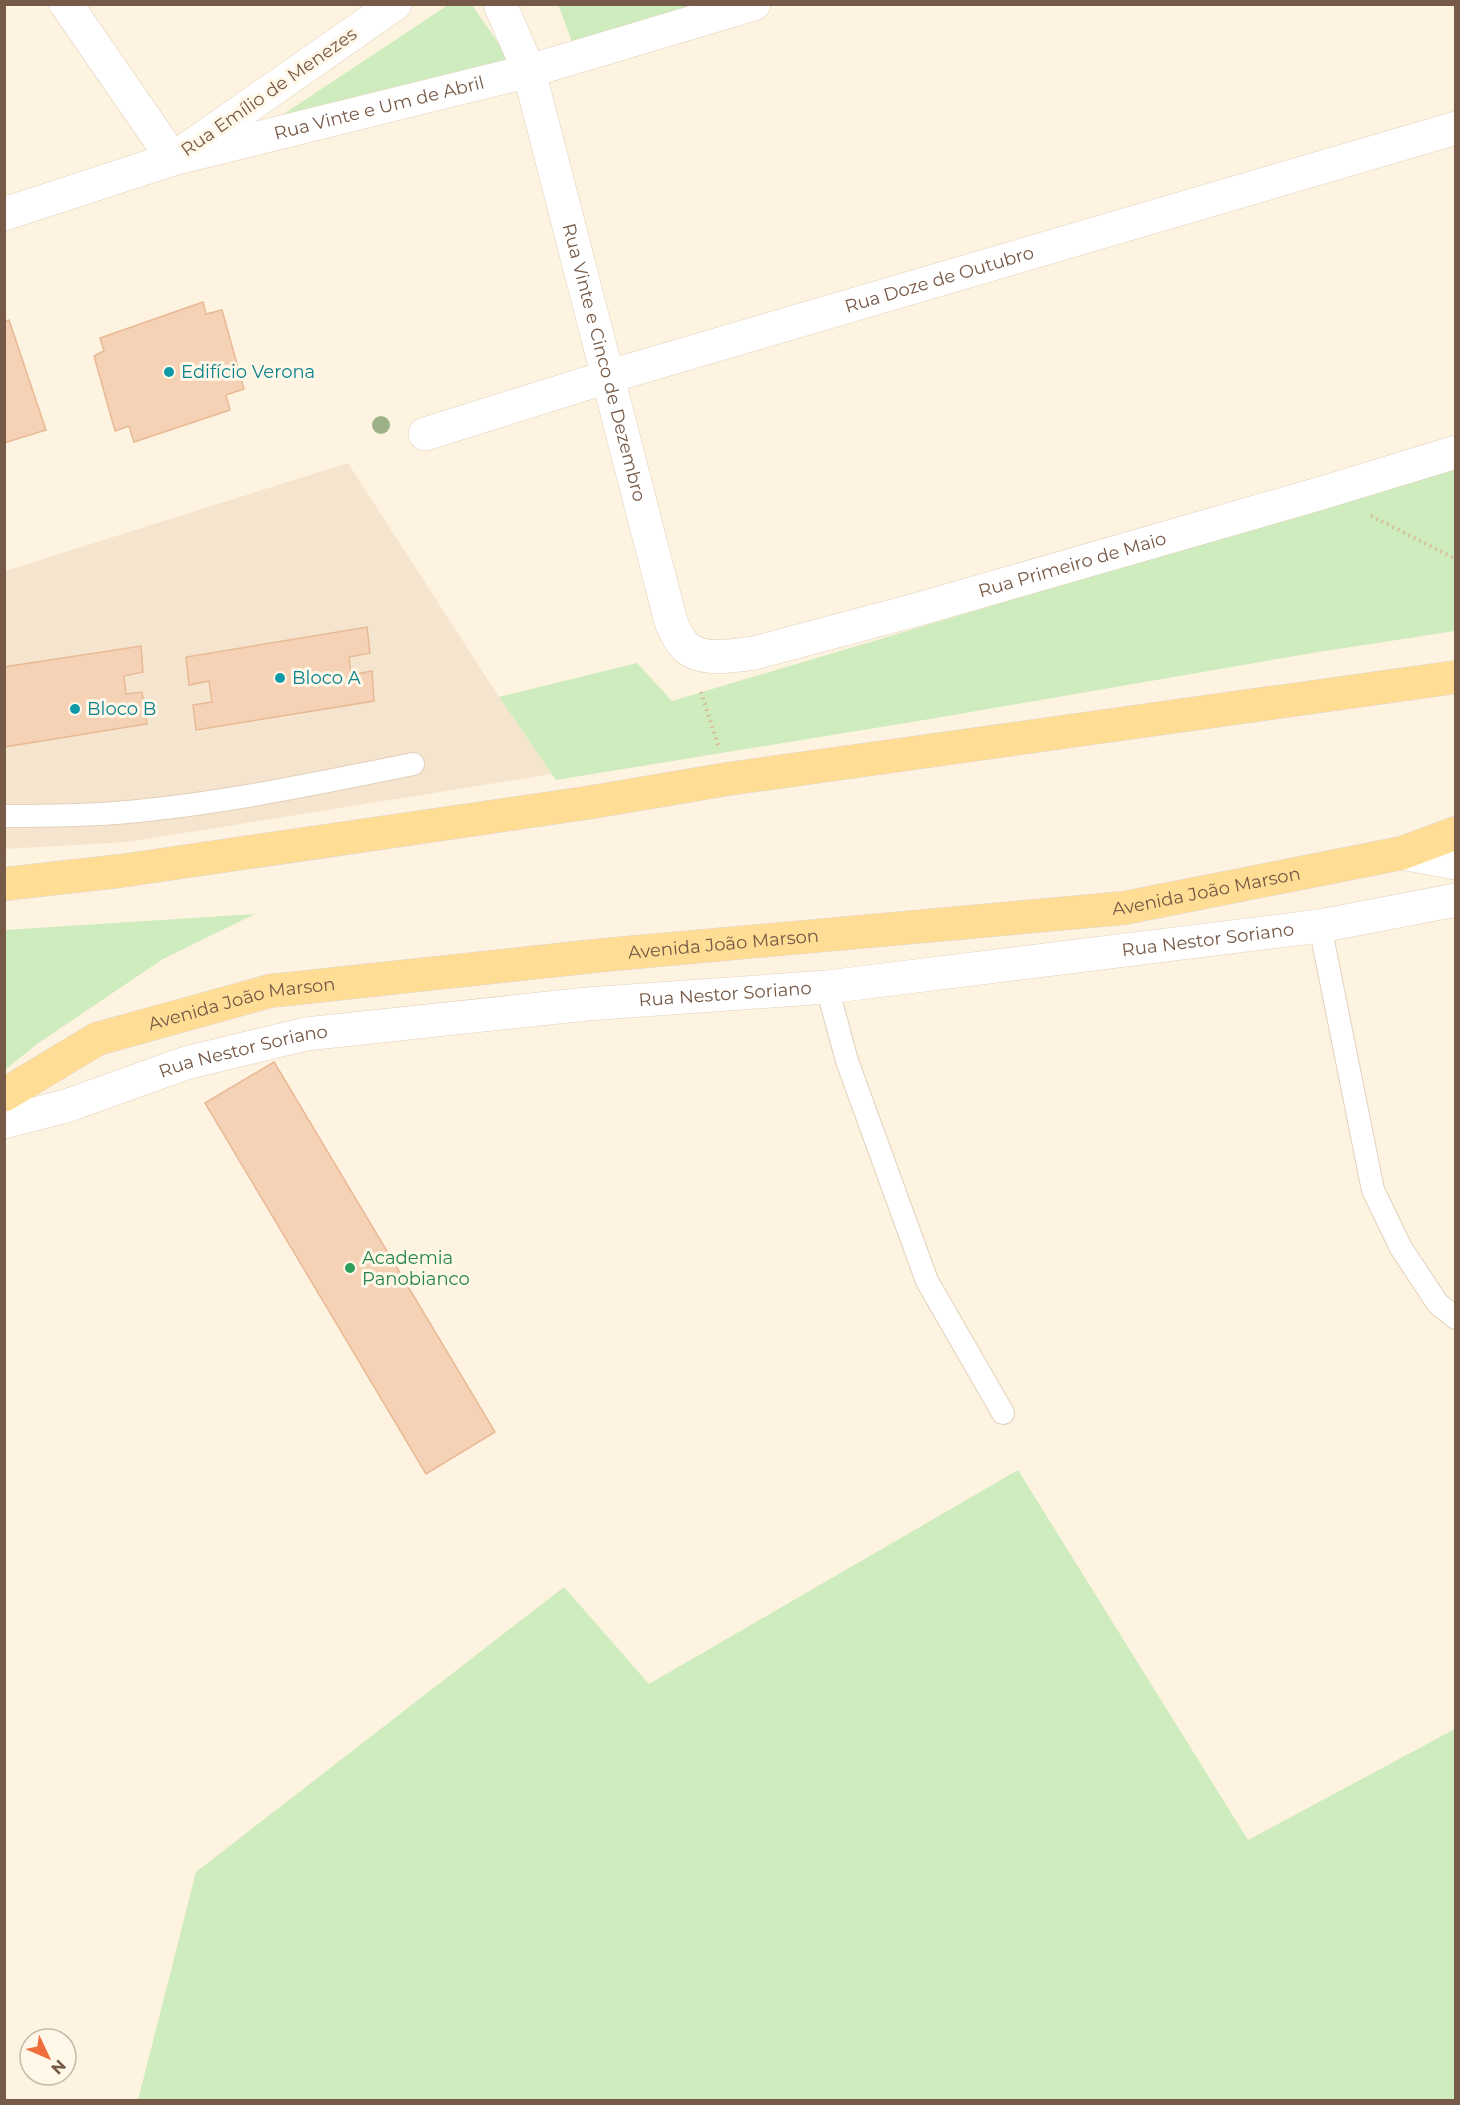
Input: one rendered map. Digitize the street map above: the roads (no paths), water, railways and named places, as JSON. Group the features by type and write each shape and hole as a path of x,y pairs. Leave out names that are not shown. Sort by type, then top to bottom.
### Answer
{"main road":[{"path":"4,884 144,868 586,803 729,778 1455,677"},
{"name":"Avenida João Marson","path":"4,1095 97,1039 270,991 616,954 1124,908 1402,853 1455,833"}],"street":[{"path":"66,4 173,159"},
{"name":"Rua Emílio de Menezes","path":"173,159 394,4"},
{"name":"Rua Vinte e Cinco de Dezembro","path":"500,4 528,71 671,621 677,637 687,649"},
{"name":"Rua Vinte e Um de Abril","path":"4,214 173,159 528,71 754,4"},
{"name":"Rua Doze de Outubro","path":"425,434 607,377 1455,128"},
{"name":"Rua Primeiro de Maio","path":"687,649 711,656 754,653 919,609 1325,492 1455,452"},
{"path":"1402,853 1455,863"},
{"name":"Rua Nestor Soriano","path":"4,1122 66,1106 186,1063 306,1034 586,1004 827,987 1320,926 1455,900"}],"lane":[{"path":"4,816 114,813 182,805 278,791 413,764"},
{"path":"1320,926 1373,1190 1401,1248 1438,1304 1455,1318"},
{"path":"827,987 847,1061 927,1281 1003,1413"}],"place":[{"name":"Edifício Verona","path":"169,372"},
{"name":"Bloco A","path":"280,678"},
{"name":"Bloco B","path":"75,709"},
{"name":"Academia Panobianco","path":"350,1268"}]}
